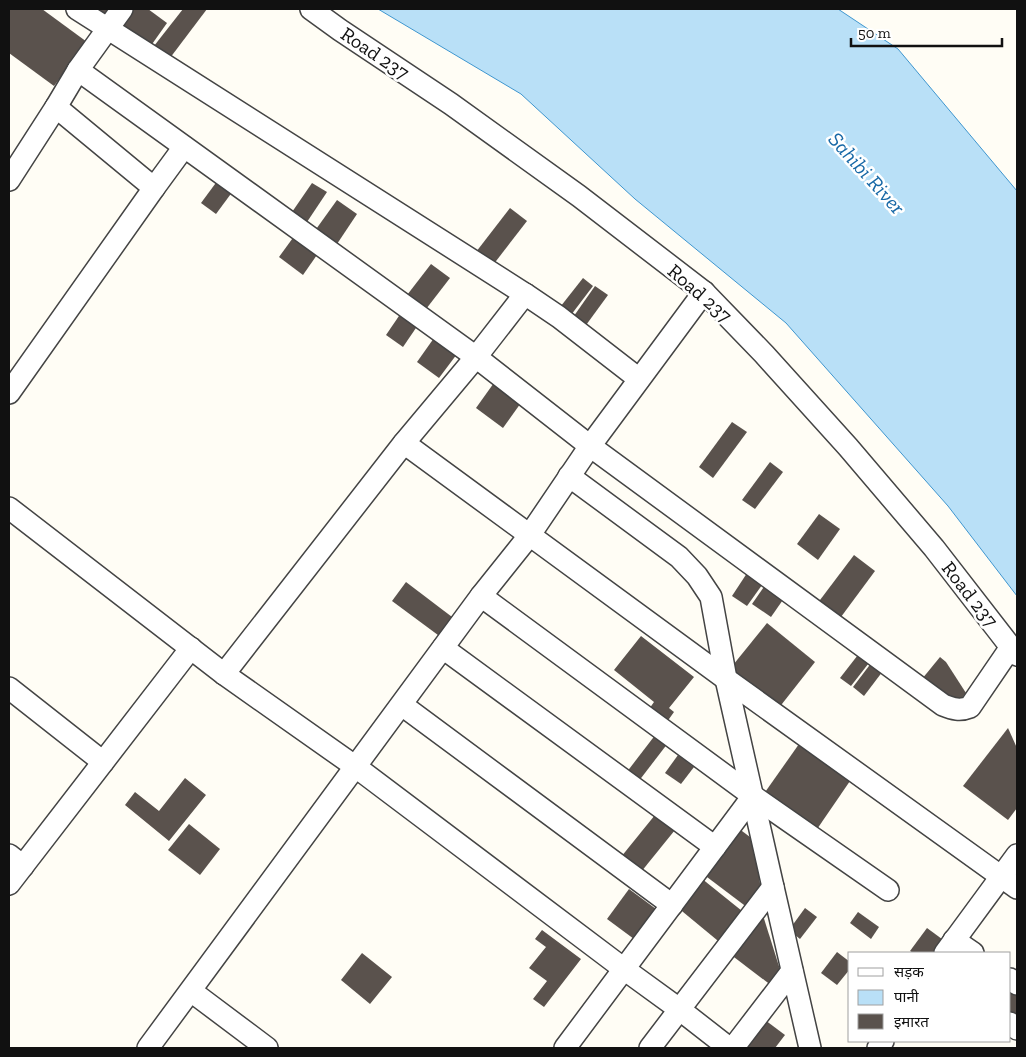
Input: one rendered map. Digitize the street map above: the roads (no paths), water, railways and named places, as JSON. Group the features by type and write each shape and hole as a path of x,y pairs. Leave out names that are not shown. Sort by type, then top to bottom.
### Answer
{"street":[{"path":"77,9 559,316 639,379"},
{"path":"9,180 78,70 122,9"},
{"name":"Road 237","path":"311,9 451,104 587,202 704,292 764,354 848,447 934,548 1014,651"},
{"path":"78,70 476,357 590,446 943,705 953,709 970,707 1014,651"},
{"path":"56,107 154,188"},
{"path":"9,393 184,148"},
{"path":"148,1048 481,596 529,536 590,446 704,292"},
{"path":"224,674 404,443 476,357 525,294"},
{"path":"404,443 726,679 1009,882"},
{"path":"569,476 679,557 698,576 711,596 726,679 810,1048"},
{"path":"9,508 224,674 356,767 624,970 731,1048 792,971"},
{"path":"481,596 753,796 888,890"},
{"path":"9,884 16,861 103,762 191,648"},
{"path":"443,648 715,847"},
{"path":"9,688 103,762"},
{"path":"402,705 672,905"},
{"path":"565,1048 753,796"},
{"path":"969,952 949,947 1009,882 1017,856"},
{"path":"650,1048 773,887"},
{"path":"191,991 267,1048"}],"water":[{"name":"Sahibi River","path":"378,9 838,9 898,49 1017,191 1017,596 948,506 786,323 635,199 521,94"}]}
